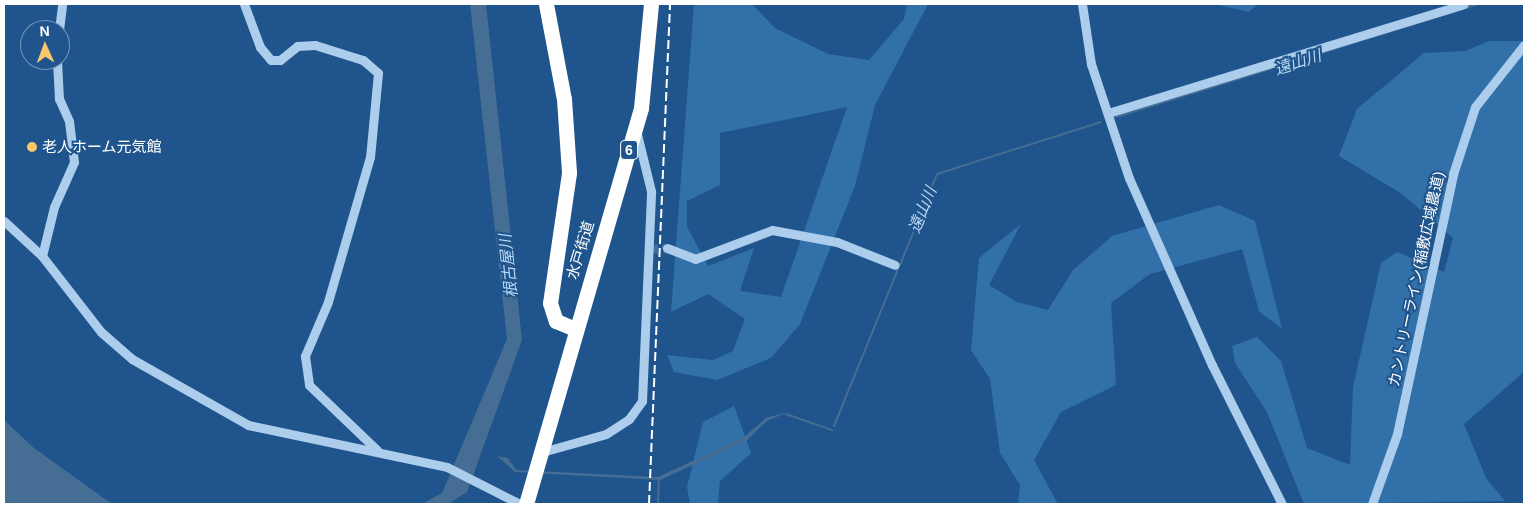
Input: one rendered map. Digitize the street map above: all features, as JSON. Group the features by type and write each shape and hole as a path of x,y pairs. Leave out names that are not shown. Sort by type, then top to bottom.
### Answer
{"highway":[{"path":"546,4 564,99 569,173 550,303 556,321 574,329"},
{"name":"水戸街道","path":"526,504 542,452 574,329 636,130 646,87 651,4"}],"street":[{"path":"60,20 62,4"},
{"path":"244,4 260,47 271,60 280,60 297,46 315,45 364,60 378,73 370,157 328,302 305,356 309,385 378,451"},
{"path":"1082,4 1091,64 1153,238 1282,504"},
{"path":"1108,113 1464,4"},
{"name":"カントリーライン(稲敷広域農道)","path":"1372,504 1397,434 1455,166 1475,107 1524,45"},
{"path":"42,256 54,207 74,162 69,122 59,99 58,70"},
{"path":"542,452 606,434 629,419 642,401 651,192 636,130"},
{"path":"4,221 42,256 101,332 132,359 269,433 378,451 447,467 484,484 520,504"},
{"path":"667,248 695,259 772,230 837,242 895,265"}],"shaded area":[{"path":"694,4 752,4 775,28 828,54 869,60 904,19 907,4 928,4 875,105 855,186 800,324 771,358 717,380 674,372 667,355 713,360 733,351 745,319 708,294 671,312","holes":["847,107 781,297 740,291 754,248 708,266 687,227 687,201 720,185 720,133"]},
{"path":"1215,4 1258,4 1249,12"},
{"path":"1489,41 1524,41 1524,372 1464,424 1486,478 1505,501 1304,504 1267,412 1235,363 1232,346 1257,337 1281,361 1307,448 1350,465 1353,387 1381,263 1397,252 1444,272 1453,238 1402,194 1339,156 1357,109 1424,53 1465,51"},
{"path":"1219,205 1255,221 1282,329 1259,311 1242,249 1150,274 1111,303 1116,385 1061,412 1034,460 1058,504 1018,504 1020,485 1000,453 990,379 971,350 979,258 1021,224 989,285 1017,302 1048,310 1073,270 1112,236"},
{"path":"734,406 751,453 720,481 718,504 690,504 687,487 703,422"}],"water":[{"name":"根古屋川","path":"470,4 486,4 522,340 467,492 448,504 422,504 442,493 507,339"},
{"path":"788,412 767,421 746,441 660,480 515,472 497,456 508,458 516,470 658,477 744,437 766,418"},
{"path":"4,420 34,448 112,504 4,504"}],"waterway":[{"name":"遠山川","path":"1466,8 1478,4"},
{"name":"遠山川","path":"1116,117 1450,13"},
{"name":"遠山川","path":"900,265 937,174 1101,122"},
{"name":"遠山川","path":"834,426 898,269"},
{"name":"遠山川","path":"786,414 832,430"},
{"path":"658,504 659,479"}],"tunnel":[{"path":"649,249 667,248"}],"railway":[{"path":"649,504 670,4"}],"place":[{"name":"老人ホーム元気館","path":"32,147"}]}
